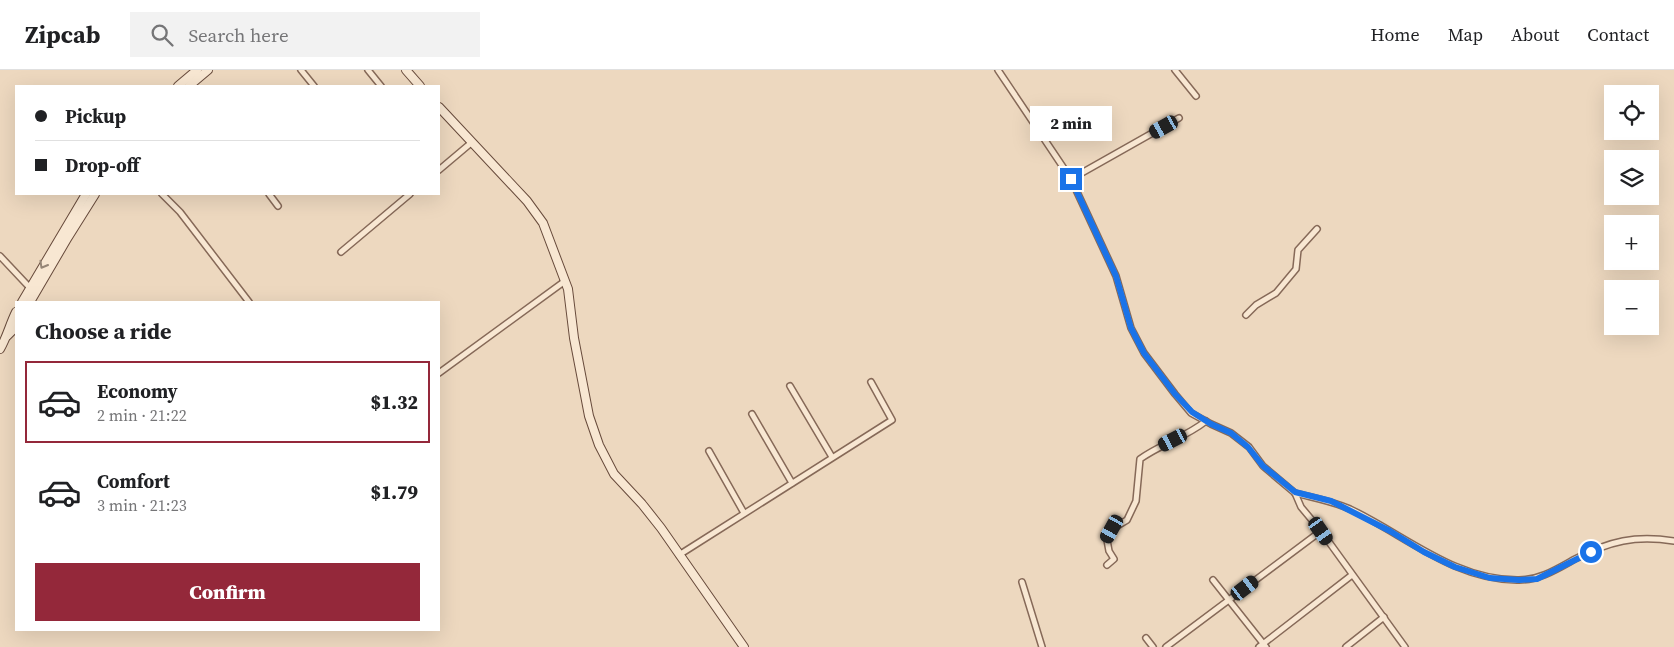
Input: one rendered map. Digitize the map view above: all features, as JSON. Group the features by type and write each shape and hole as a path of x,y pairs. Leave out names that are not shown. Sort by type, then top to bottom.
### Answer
{"street":[{"path":"179,85 196,70"},
{"path":"190,85 208,70"},
{"path":"301,70 313,85"},
{"path":"368,70 380,85"},
{"path":"406,70 419,85"},
{"path":"998,70 1071,179 1116,276 1131,328 1144,353 1175,394 1192,412 1231,433 1248,447 1263,466 1295,492 1331,501 1390,531 1424,552 1455,567 1490,578 1537,579 1616,541 1646,538 1674,541"},
{"path":"1176,70 1196,96"},
{"path":"440,108 543,223 568,289 574,338 589,416 599,445 614,474 642,504 744,647"},
{"path":"1071,179 1179,118"},
{"path":"440,169 471,143"},
{"path":"30,301 33,290 85,195"},
{"path":"23,301 33,290 94,195"},
{"path":"163,195 180,212 247,301"},
{"path":"269,195 278,206"},
{"path":"341,252 409,195"},
{"path":"1246,315 1256,305 1276,293 1286,281 1296,268 1298,250 1317,229"},
{"path":"0,256 33,290"},
{"path":"440,372 565,281"},
{"path":"7,336 8,327 15,314"},
{"path":"0,349 7,336 15,328"},
{"path":"679,554 892,420 871,382"},
{"path":"790,386 832,457"},
{"path":"752,414 792,483"},
{"path":"1107,565 1114,559 1109,551 1107,540 1112,529 1126,520 1136,501 1140,459 1194,430 1206,421"},
{"path":"709,451 744,514"},
{"path":"1295,492 1302,507 1405,647"},
{"path":"1166,647 1321,531"},
{"path":"1213,580 1263,646 1352,575"},
{"path":"1022,582 1042,647"},
{"path":"1346,647 1384,618"},
{"path":"1146,638 1154,647"}],"route":[{"path":"1071,179 1116,276 1131,328 1144,353 1175,394 1192,412 1211,424 1231,433 1248,447 1263,466 1295,492 1312,498 1331,501 1390,531 1424,552 1455,567 1490,578 1537,579 1591,552"}]}
